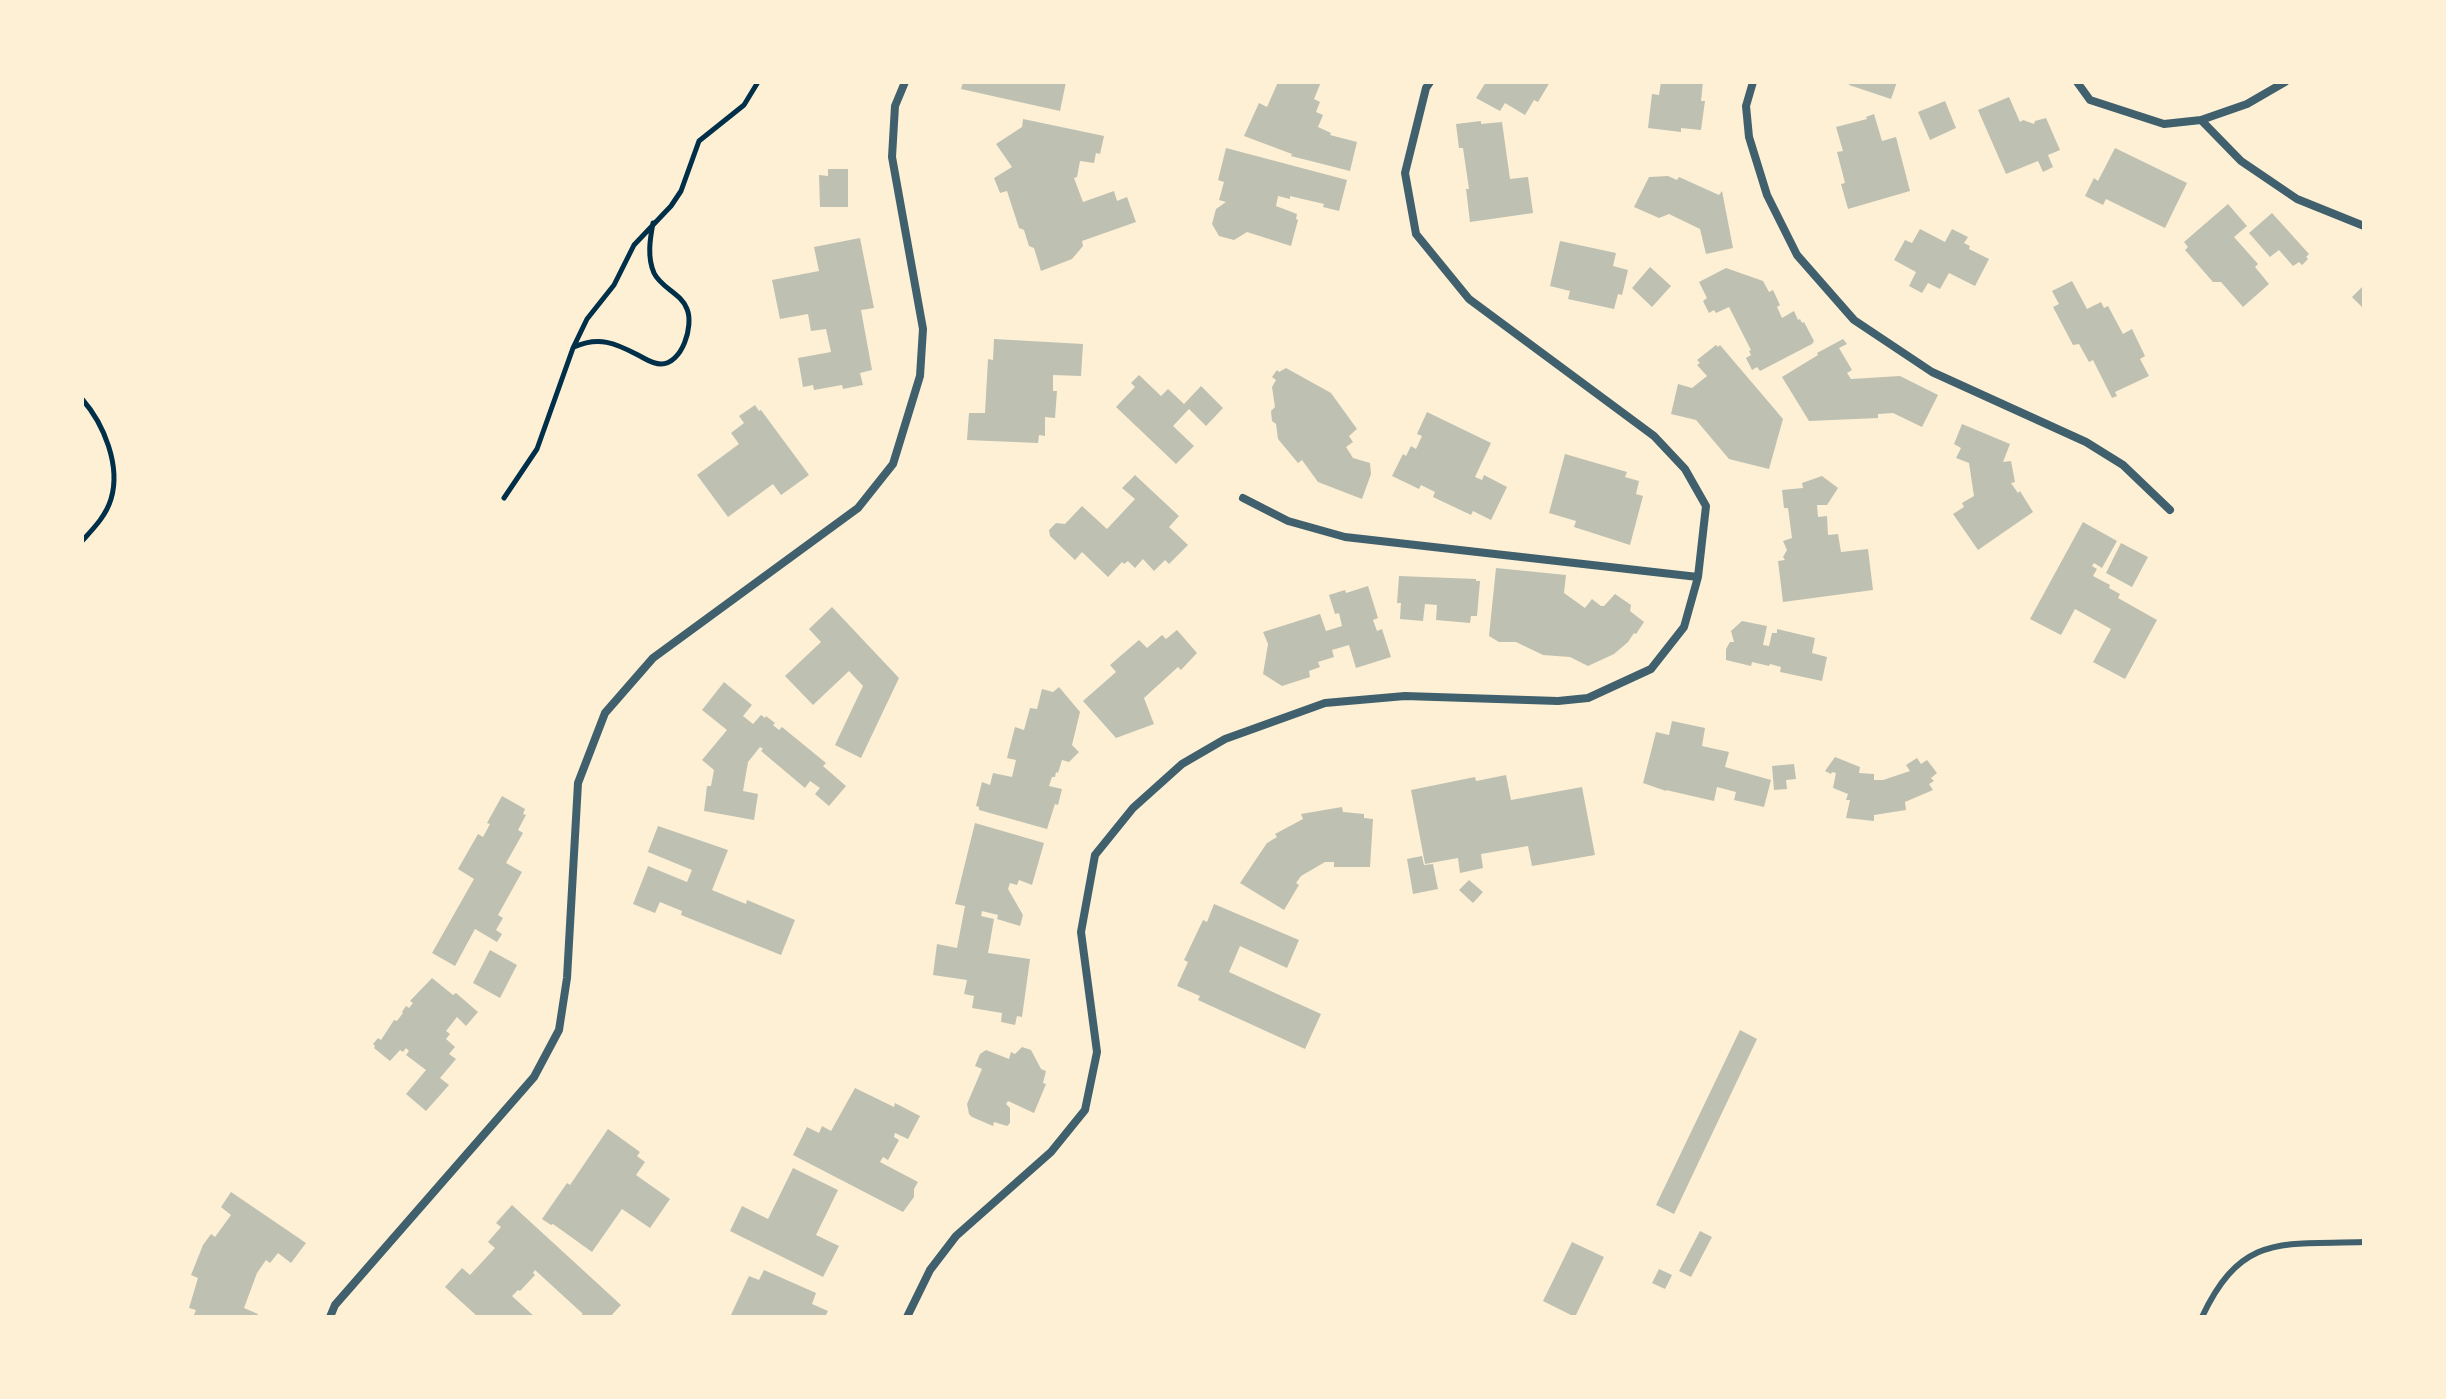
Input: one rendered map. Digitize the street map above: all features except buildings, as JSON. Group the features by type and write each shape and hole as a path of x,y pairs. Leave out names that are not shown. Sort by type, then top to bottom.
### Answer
{"street":[{"path":"330,1317 335,1305 534,1077 559,1030 567,978 578,783 605,713 653,658 858,508 893,464 920,376 923,329 892,157 895,106 905,82"},
{"path":"907,1317 930,1270 956,1236 1051,1152 1085,1110 1097,1052 1081,932 1095,855 1133,808 1182,764 1225,739 1325,703 1405,696 1558,701 1588,698 1651,669 1684,627 1698,577 1706,506 1685,469 1654,436 1469,299 1416,234 1405,173 1430,82"},
{"path":"1753,82 1746,106 1749,137 1767,195 1797,255 1854,320 1932,372 2086,442 2123,465 2170,510"},
{"path":"2077,82 2090,100 2164,124 2201,120 2247,104 2285,82"},
{"path":"2201,120 2241,161 2297,199 2364,226"},
{"path":"1243,498 1288,521 1345,537 1698,577"}],"lane":[{"path":"2202,1317 2232,1270 2249,1255 2276,1245 2364,1242"}],"path":[{"path":"504,498 537,449 573,348 587,319 614,285 634,245 681,191 699,141 744,105 758,82"},
{"path":"573,348 599,340 615,344 655,364 668,364 676,357 688,332 690,317 682,300 654,274 650,258 653,223"},
{"path":"82,399 91,409 105,438 112,461 113,483 107,510 82,541"}]}
